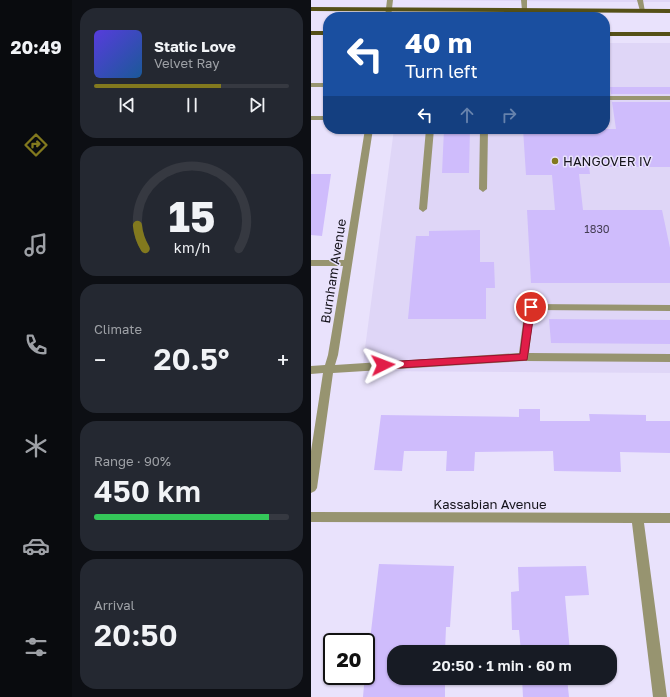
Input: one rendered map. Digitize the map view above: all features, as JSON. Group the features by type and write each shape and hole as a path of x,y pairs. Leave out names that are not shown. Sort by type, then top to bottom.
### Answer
{"main road":[{"path":"311,10 670,11"},
{"path":"311,33 323,33"},
{"path":"610,34 670,34"}],"street":[{"path":"389,10 390,0"},
{"path":"524,0 525,10"},
{"path":"640,0 643,11"},
{"path":"311,85 323,85"},
{"path":"610,98 670,98"},
{"path":"311,118 323,118"},
{"name":"Burnham Avenue","path":"311,488 329,368 333,355 368,134"},
{"path":"423,209 430,134"},
{"path":"483,190 484,134"},
{"path":"311,263 348,263"},
{"path":"524,357 531,307 670,308"},
{"path":"311,370 524,357 670,358"},
{"name":"Kassabian Avenue","path":"311,516 351,518 670,518"},
{"path":"637,518 660,697"}],"shaded area":[{"path":"410,0 670,0 670,2 613,2"},
{"path":"610,43 670,43 670,373 362,371 393,134 610,134"}],"building":[{"path":"610,87 670,87 670,94 611,94"},
{"path":"612,102 670,102 670,167 589,167 590,174 579,174 583,210 662,210 670,248 670,283 531,283 527,210 555,210 552,175 526,175 523,134 610,134 610,129 616,129"},
{"path":"444,134 470,134 469,173 442,173"},
{"path":"311,174 331,174 322,236 311,235"},
{"path":"480,230 480,262 494,262 495,288 486,288 486,319 408,319 416,236 429,236 429,231"},
{"path":"549,319 670,320 670,344 551,343"},
{"path":"519,409 540,409 540,421 590,421 589,414 646,415 646,421 670,421 670,453 620,452 621,472 554,471 553,451 475,452 474,471 446,471 447,451 404,451 402,471 374,470 381,415 519,417"},
{"path":"379,564 454,566 450,627 446,627 445,645 387,645 387,685 445,685 445,697 363,697 364,685 375,685 375,633 371,633"},
{"path":"586,566 589,595 565,596 569,645 520,645 519,630 512,630 511,592 519,591 518,567"},
{"path":"522,685 568,685 569,697 523,697"}],"place":[{"name":"HANGOVER IV","path":"555,161"}],"route":[{"path":"383,365 524,357 531,307"}]}
